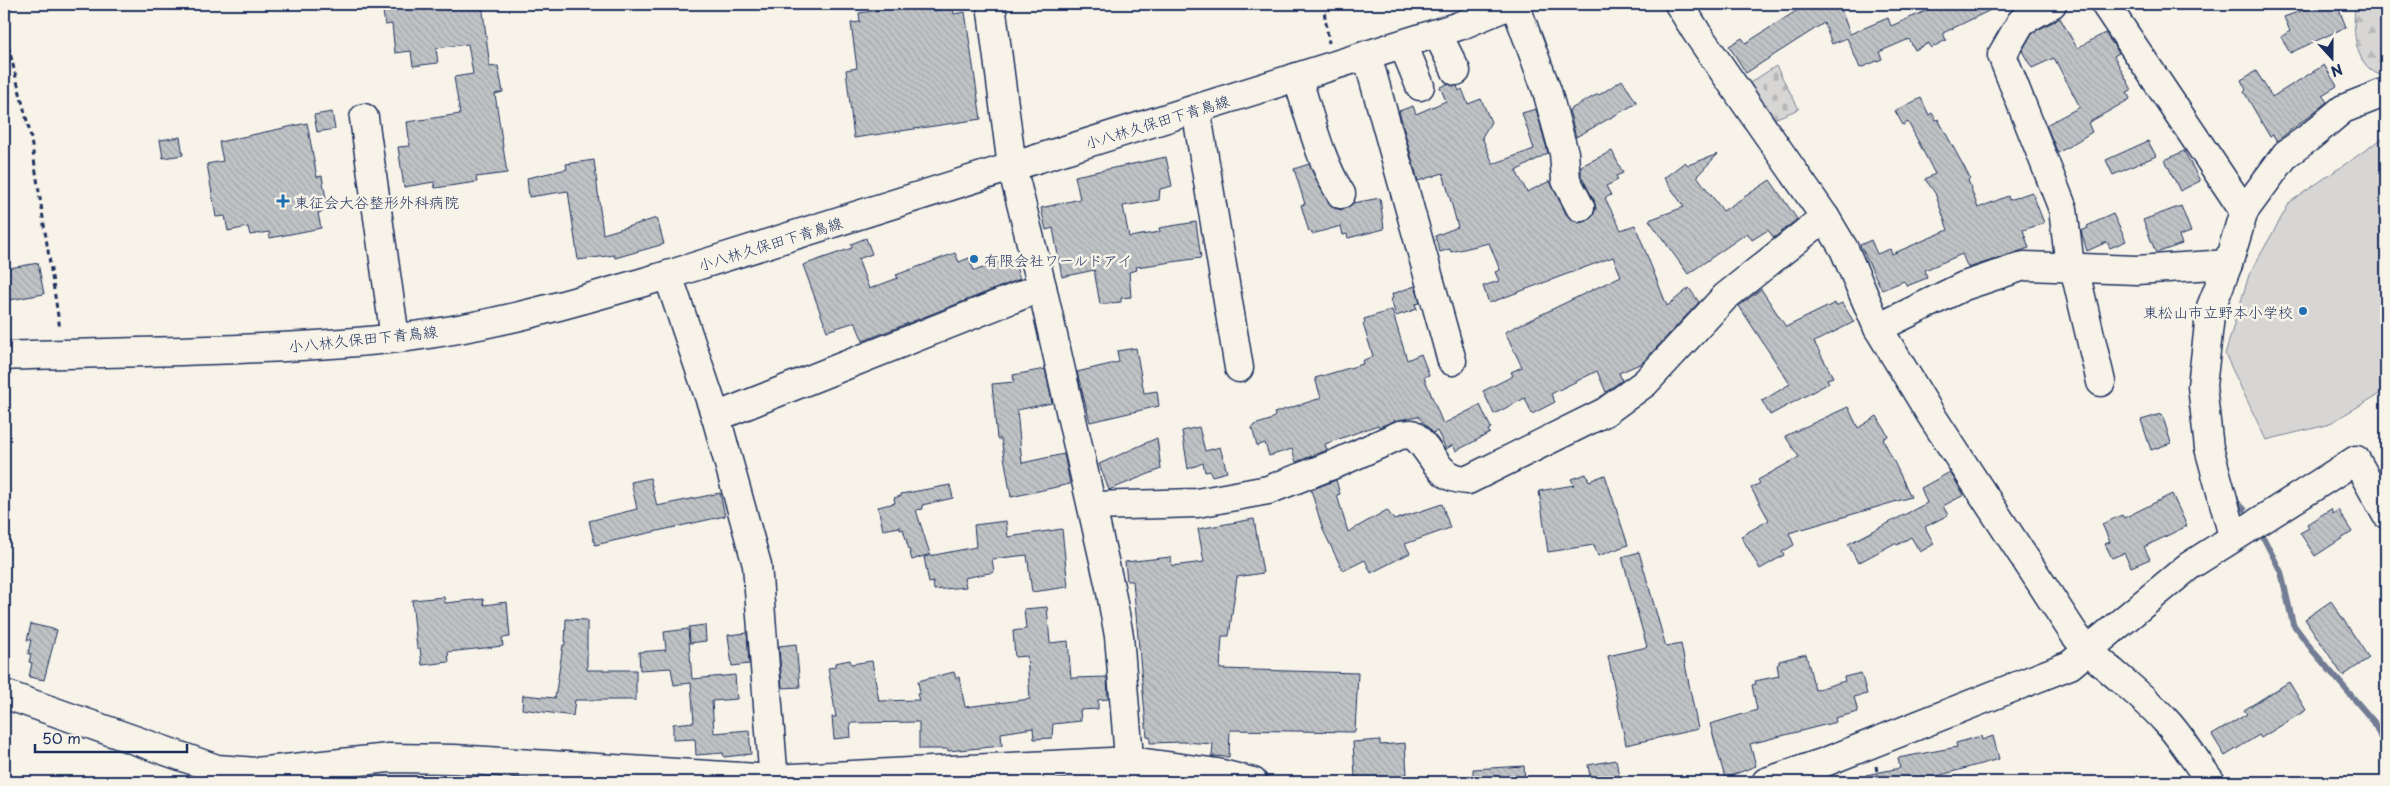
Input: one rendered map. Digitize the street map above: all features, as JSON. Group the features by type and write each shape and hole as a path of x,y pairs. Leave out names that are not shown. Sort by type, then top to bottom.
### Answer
{"street":[{"path":"991,4 1012,167 1042,287 1092,506 1119,636 1131,772"},
{"path":"1514,4 1547,91 1564,153 1566,180 1580,207"},
{"name":"小八林久保田下青鳥線","path":"4,356 332,344 395,338 490,322 572,303 668,275 1196,110 1437,33 1514,4"},
{"path":"1679,4 1697,34 1824,217 1844,249 1878,328 1931,415 2075,636 2088,651 2131,686 2166,721 2211,782"},
{"path":"2052,4 2022,22 2002,55 2063,209 2072,266 2101,382"},
{"path":"2105,4 2244,211"},
{"path":"1437,33 1456,71"},
{"path":"1403,44 1420,86"},
{"path":"1366,55 1452,361"},
{"path":"1297,77 1322,154 1332,179 1341,194"},
{"path":"2233,536 2209,448 2202,386 2211,307 2228,264 2244,211 2286,154 2343,109 2386,92"},
{"path":"1196,110 1239,368"},
{"path":"364,118 395,338"},
{"path":"1092,506 1197,502 1268,490 1340,462 1400,435 1412,434 1423,442 1437,466 1453,479 1468,480 1605,412 1645,383 1725,297 1824,217"},
{"path":"1878,328 1964,286 2024,266 2072,266 2136,270 2228,264"},
{"path":"668,275 716,418 757,565 774,781"},
{"path":"716,418 1042,287"},
{"path":"1766,782 1825,762 2008,689 2055,673 2070,665 2189,566 2233,536 2356,460 2386,514"},
{"path":"4,694 217,769 256,772 389,758 454,758 774,781 1131,772 1218,774 1253,782"}],"path":[{"path":"1323,4 1332,66"},
{"path":"4,29 30,133 58,329 68,329"}],"green space":[{"path":"2355,4 2386,4 2386,77 2375,73 2361,58 2355,37"},
{"path":"1776,66 1799,109 1769,121 1745,86"},
{"name":"東松山市立野本小学校","path":"2386,136 2386,390 2327,425 2266,440 2225,354 2249,275 2290,202"}],"building":[{"path":"382,4 482,4 490,67 498,66 503,92 495,94 507,173 476,177 477,182 435,188 434,182 404,187 398,147 410,146 407,122 460,114 454,77 473,74 468,44 436,48 438,63 413,66 411,51 395,53 392,24 385,25"},
{"path":"932,4 933,11 953,8 954,14 965,12 981,119 854,138 846,70 857,68 851,23 860,22 859,13"},
{"path":"1807,4 1839,4 1850,34 1888,18 1891,26 1942,4 2003,4 1943,33 1946,40 1931,48 1929,43 1915,50 1909,39 1879,52 1882,59 1860,68 1847,38 1832,44 1824,23 1746,73 1729,46 1742,38 1746,43"},
{"path":"2337,4 2346,27 2290,53 2281,37 2290,31 2284,17 2314,6 2317,9"},
{"path":"2060,18 2077,48 2105,33 2119,53 2114,56 2132,90 2127,92 2130,99 2088,123 2092,132 2058,153 2046,125 2080,107 2054,58 2032,68 2022,51 2032,33"},
{"path":"2324,65 2337,86 2322,95 2327,102 2277,141 2273,135 2270,137 2244,92 2246,90 2241,80 2256,71 2272,97"},
{"path":"1622,80 1637,103 1576,137 1569,110 1599,95"},
{"path":"1447,84 1457,86 1459,91 1462,89 1468,104 1481,99 1491,122 1482,137 1493,164 1534,149 1522,113 1536,109 1548,153 1516,171 1527,192 1550,181 1566,214 1572,220 1579,223 1587,221 1593,216 1596,208 1594,200 1581,176 1581,166 1612,151 1623,173 1616,176 1618,180 1606,186 1611,195 1605,198 1621,230 1635,225 1667,306 1689,288 1699,302 1642,363 1619,373 1622,380 1606,392 1597,371 1551,394 1555,402 1532,414 1525,398 1494,414 1483,391 1513,376 1511,372 1522,367 1505,332 1621,276 1613,257 1489,303 1483,286 1499,281 1495,272 1500,270 1489,243 1451,252 1450,249 1440,252 1435,236 1458,227 1443,173 1418,181 1399,111 1413,106 1416,114 1446,101 1440,87"},
{"path":"1921,98 1929,115 1932,113 1936,120 1938,119 1970,178 1968,180 1978,208 2008,196 2009,200 2032,192 2044,223 2023,230 2029,248 1968,268 1962,254 1925,270 1927,278 1907,286 1904,281 1882,290 1860,245 1871,240 1877,254 1890,249 1892,254 1948,230 1935,193 1925,179 1935,174 1908,122 1903,125 1895,111"},
{"path":"332,112 335,129 317,132 314,115"},
{"path":"307,123 317,177 322,176 326,199 321,199 323,212 318,213 321,228 270,238 269,232 250,235 248,227 228,231 225,216 216,217 207,164 223,161 219,142"},
{"path":"180,137 183,155 163,158 160,140"},
{"path":"2148,141 2156,156 2113,175 2106,160"},
{"path":"2184,151 2200,181 2180,191 2165,160"},
{"path":"1718,154 1697,176 1723,211 1770,180 1797,219 1774,238 1768,230 1752,240 1747,233 1688,274 1649,220 1684,207 1664,178 1685,162 1688,165"},
{"path":"1166,157 1172,186 1160,189 1159,200 1123,206 1129,237 1160,232 1159,228 1196,222 1201,258 1136,267 1137,270 1129,272 1131,297 1121,298 1121,302 1100,304 1094,270 1062,277 1053,228 1046,230 1041,208 1080,199 1075,176"},
{"path":"594,160 603,234 657,218 664,244 615,258 614,255 578,260 568,191 529,197 527,178 567,169 566,164"},
{"path":"1309,164 1320,188 1334,208 1341,210 1353,203 1380,198 1384,229 1348,238 1347,234 1343,235 1341,226 1312,234 1311,231 1309,232 1301,205 1305,204 1294,169"},
{"path":"2181,206 2191,232 2179,236 2182,244 2156,253 2143,220"},
{"path":"2113,214 2126,241 2110,248 2107,242 2087,251 2081,231 2088,228 2087,226"},
{"path":"866,238 872,254 858,259 869,289 898,278 896,275 955,253 959,262 969,258 974,271 1013,258 1020,279 863,341 855,322 827,331 803,265 852,248 851,244"},
{"path":"38,263 44,294 4,301 4,269"},
{"path":"1415,286 1420,303 1415,304 1417,309 1396,316 1391,299 1393,298 1392,294"},
{"path":"1761,289 1786,327 1835,303 1836,306 1842,303 1854,322 1814,342 1833,377 1827,379 1829,383 1770,415 1762,401 1790,384 1739,306"},
{"path":"1392,310 1407,360 1421,354 1429,375 1424,377 1443,424 1480,405 1491,428 1488,430 1490,433 1456,451 1453,445 1446,449 1437,431 1433,433 1418,416 1394,421 1379,427 1378,425 1325,444 1327,450 1296,462 1292,449 1269,456 1265,443 1257,446 1252,428 1254,425 1270,420 1275,416 1274,413 1321,398 1315,378 1363,364 1362,361 1373,356 1363,324 1365,323 1364,319"},
{"path":"1136,348 1144,393 1157,391 1159,406 1090,422 1077,372 1119,362 1117,351"},
{"path":"1045,369 1052,403 1017,410 1022,463 1064,454 1070,484 1011,497 1001,439 997,439 992,384 1014,382 1013,375"},
{"path":"1848,407 1858,428 1877,416 1888,436 1883,439 1911,497 1789,533 1794,545 1782,552 1784,555 1760,569 1741,536 1769,520 1751,488 1760,483 1758,480 1799,457 1785,436"},
{"path":"2162,414 2171,443 2151,450 2141,420"},
{"path":"1199,427 1205,451 1220,447 1227,472 1212,476 1210,471 1205,472 1203,463 1188,469 1182,431"},
{"path":"1157,438 1161,469 1109,490 1099,464"},
{"path":"1950,472 1964,495 1943,506 1948,515 1925,527 1934,544 1920,552 1911,537 1897,545 1895,543 1858,563 1848,544 1927,503 1921,488"},
{"path":"1586,474 1589,481 1605,475 1628,545 1598,556 1594,545 1548,552 1539,491 1574,485 1571,479"},
{"path":"650,478 657,506 720,493 725,516 595,545 589,521 637,509 631,482"},
{"path":"1336,480 1340,494 1337,495 1348,532 1387,510 1394,520 1442,504 1450,528 1405,544 1410,553 1371,573 1365,560 1343,571 1323,530 1311,490"},
{"path":"950,485 953,498 922,505 923,509 916,510 930,554 912,560 903,529 900,530 900,527 883,530 878,507 895,503 894,498 901,496 901,494"},
{"path":"2172,494 2187,526 2144,547 2150,559 2131,567 2124,553 2112,558 2105,544 2110,542 2102,524 2122,515 2124,518"},
{"path":"2331,509 2333,514 2338,510 2352,532 2315,556 2300,533 2309,528 2307,524"},
{"path":"1254,519 1263,573 1237,577 1229,636 1222,636 1220,669 1358,673 1355,732 1230,730 1229,757 1212,756 1213,744 1183,742 1150,743 1150,737 1147,737 1133,581 1127,581 1125,562 1171,557 1172,566 1204,562 1198,529"},
{"path":"1006,521 1008,537 1062,529 1068,587 1032,592 1027,555 992,559 994,572 964,578 966,587 934,590 933,582 929,583 924,557 976,547 974,525"},
{"path":"1639,552 1666,647 1681,644 1698,729 1626,745 1608,656 1647,647 1622,557"},
{"path":"444,597 445,603 483,599 484,605 507,602 510,637 502,638 503,646 448,652 449,662 422,665 420,648 417,648 412,600"},
{"path":"2331,601 2369,658 2343,676 2305,619"},
{"path":"1047,607 1050,643 1068,641 1071,678 1107,677 1108,699 1098,700 1098,709 1080,710 1081,721 1053,724 1052,738 1034,739 1033,728 1001,733 1002,746 948,751 948,749 919,749 919,722 850,723 851,737 834,739 832,717 836,717 828,668 835,667 835,663 850,660 851,664 872,661 879,701 919,700 917,694 920,693 918,681 954,672 956,678 959,677 965,707 1030,699 1027,656 1015,657 1013,631 1026,629 1024,609"},
{"path":"566,619 587,620 587,670 636,670 636,700 575,700 573,716 522,709 523,695 555,698 563,645 565,645"},
{"path":"31,624 57,630 44,680 29,677 32,663 29,662 31,654 28,654 31,640 27,640"},
{"path":"705,625 706,641 690,643 689,627"},
{"path":"688,629 692,679 735,675 737,699 712,701 714,733 749,730 751,754 724,757 723,753 696,755 695,739 673,740 673,724 694,722 691,683 674,685 671,668 640,670 639,652 666,650 664,632"},
{"path":"747,633 749,664 732,666 728,635"},
{"path":"796,644 800,687 782,688 779,646"},
{"path":"1806,654 1815,690 1845,681 1844,677 1861,673 1867,694 1854,697 1858,712 1835,718 1836,722 1750,744 1756,766 1725,778 1710,724 1757,710 1752,685 1756,684 1755,681 1779,676 1777,665 1779,661"},
{"path":"2289,682 2306,710 2261,738 2259,735 2225,756 2212,735 2247,714 2244,710"},
{"path":"1981,736 1982,740 1993,736 1999,759 1930,778 1930,782 1866,782 1866,775 1900,768 1898,758 1957,747 1956,743"},
{"path":"1380,740 1380,745 1405,743 1407,774 1405,774 1405,782 1357,782 1353,742"},
{"path":"1616,760 1620,782 1591,782 1588,765"},
{"path":"1524,766 1525,782 1473,782 1473,769"}],"waterway":[{"path":"2234,500 2244,509"},
{"path":"2261,533 2281,572 2293,624 2313,651 2374,722 2386,750"}],"place":[{"name":"東征会大谷整形外科病院","path":"283,201"},
{"name":"有限会社ワールドアイ","path":"974,259"},
{"name":"東松山市立野本小学校","path":"2303,311"}]}
